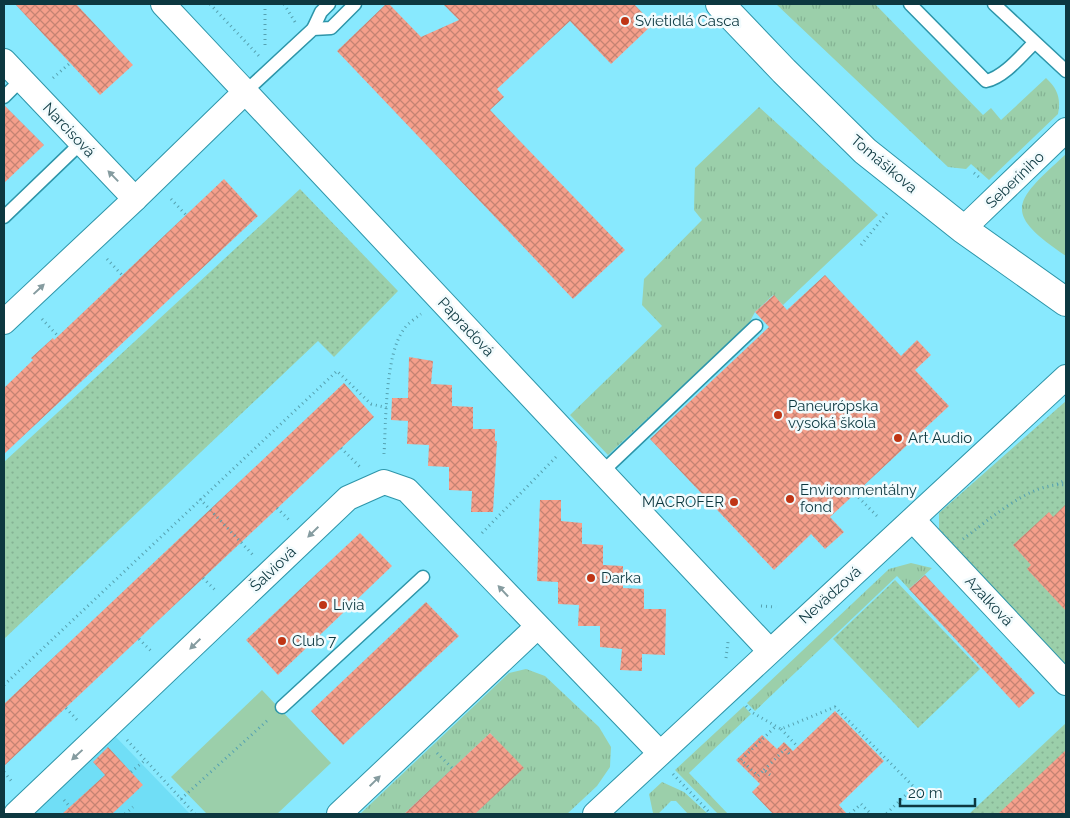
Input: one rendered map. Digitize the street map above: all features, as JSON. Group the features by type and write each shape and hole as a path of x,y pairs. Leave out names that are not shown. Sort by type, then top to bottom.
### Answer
{"main road":[{"name":"Tomášikova","path":"720,4 865,151 963,229 1066,302"}],"street":[{"name":"Papraďová","path":"163,4 769,650"},
{"name":"Narcisová","path":"4,61 135,199"},
{"path":"4,322 245,92"},
{"name":"Seberíniho","path":"963,229 1066,130"},
{"name":"Nevädzová","path":"595,814 665,762 769,650 913,520 1066,377"},
{"name":"Šalviová","path":"16,814 348,498 384,482 407,490 466,550 536,627 665,762"},
{"name":"Azalková","path":"913,520 1063,674"},
{"path":"339,814 536,627"}],"lane":[{"path":"245,92 266,69 313,29 320,12 328,4"},
{"path":"313,29 331,28 355,4"},
{"path":"910,4 986,81 993,80 1034,43"},
{"path":"994,4 1066,71"},
{"path":"4,97 22,80"},
{"path":"4,216 81,143"},
{"path":"602,472 756,326"},
{"path":"282,708 423,577"}],"path":[{"path":"210,4 266,69"},
{"path":"265,4 266,69"},
{"path":"51,80 70,63"},
{"path":"169,197 186,215"},
{"path":"861,244 887,213"},
{"path":"105,257 122,275"},
{"path":"384,454 395,348 404,329 424,312"},
{"path":"41,318 58,336"},
{"path":"4,685 336,371 371,404 388,408"},
{"path":"466,550 572,440"},
{"path":"341,448 363,472"},
{"path":"956,534 960,542 1032,491 1066,480"},
{"path":"1056,484 1066,485"},
{"path":"856,494 881,520"},
{"path":"200,499 256,560"},
{"path":"724,667 728,651 727,634"},
{"path":"742,702 753,712 781,729 798,747"},
{"path":"781,729 835,707 914,787 886,814"},
{"path":"66,708 82,725"},
{"path":"181,799 282,708"},
{"path":"111,723 195,814"},
{"path":"776,726 741,760 758,776 785,749 790,755"},
{"path":"434,750 452,768"},
{"path":"131,772 144,760"},
{"path":"665,762 712,814"},
{"path":"764,770 770,775"},
{"path":"850,814 861,804 871,814"},
{"path":"125,814 133,807"}],"shaded area":[{"path":"113,734 190,814 31,814"}],"green space":[{"path":"776,4 875,4 983,115 991,108 1001,120 1046,78 1058,95 1058,114 989,180 971,164 966,169 948,167"},
{"path":"759,107 878,215 783,305 773,295 755,312 748,325 608,455 570,415 662,326 642,305 644,279 702,220 694,210 695,168"},
{"path":"1066,154 1066,256 1031,228 1024,217 1022,206 1026,195 1035,184"},
{"path":"300,189 398,291 334,357 318,341 4,639 4,462"},
{"path":"1066,401 1066,665 939,529 939,513"},
{"path":"911,563 932,568 909,589 897,576 755,711 747,703 889,569"},
{"path":"895,580 980,669 918,728 833,639"},
{"path":"526,669 545,676 599,727 611,747 610,767 597,786 567,814 475,814 523,768 490,733 404,814 360,814 509,673"},
{"path":"262,690 331,763 277,814 207,814 171,777"},
{"path":"744,706 751,714 689,773 728,814 718,814 675,770"},
{"path":"1066,723 1066,814 969,814"},
{"path":"662,782 684,792 708,814 688,814 676,801 671,801 658,814 651,814 653,813 649,794"}],"building":[{"path":"15,4 76,4 133,65 100,95"},
{"path":"386,4 389,4 421,37 459,20 443,4 634,4 653,24 611,64 570,21 497,89 504,97 490,110 625,250 573,299 337,51"},
{"path":"4,105 44,145 4,183"},
{"path":"224,179 258,216 4,454 4,388 33,360 31,358 53,338 54,340"},
{"path":"825,275 901,356 917,340 931,355 915,370 949,406 830,517 844,532 825,549 811,534 774,570 650,439 769,327 755,312 774,295 787,310"},
{"path":"409,357 433,361 431,384 452,385 452,406 473,407 473,429 495,429 495,441 497,441 493,512 471,512 472,491 449,490 449,467 428,466 429,445 407,444 408,421 391,420 392,398 408,398"},
{"path":"344,383 374,417 4,766 4,704"},
{"path":"540,500 561,500 561,521 582,523 582,544 603,545 603,565 623,566 623,588 644,589 644,609 666,609 665,655 642,654 642,671 620,670 622,649 600,647 600,626 578,626 579,605 558,604 558,582 537,581"},
{"path":"1066,504 1066,611 1027,569 1031,565 1013,545 1049,512 1053,517"},
{"path":"360,533 392,566 278,675 246,640"},
{"path":"925,575 1035,693 1019,708 909,589"},
{"path":"426,602 459,636 343,745 311,711"},
{"path":"835,711 884,761 839,805 847,814 773,814 752,792 760,784 736,760 762,735 777,749 784,742 793,751"},
{"path":"490,733 524,768 475,814 404,814"},
{"path":"108,747 143,785 112,814 62,814 105,775 93,762"},
{"path":"1066,750 1066,814 998,814"}],"place":[{"name":"Svietidlá Casca","path":"625,21"},
{"name":"Paneurópska vysoká škola","path":"778,415"},
{"name":"Art Audio","path":"898,438"},
{"name":"Environmentálny fond","path":"790,499"},
{"name":"MACROFER","path":"734,502"},
{"name":"Darka","path":"591,578"},
{"name":"Lívia","path":"323,605"},
{"name":"Club 7","path":"282,641"}]}
